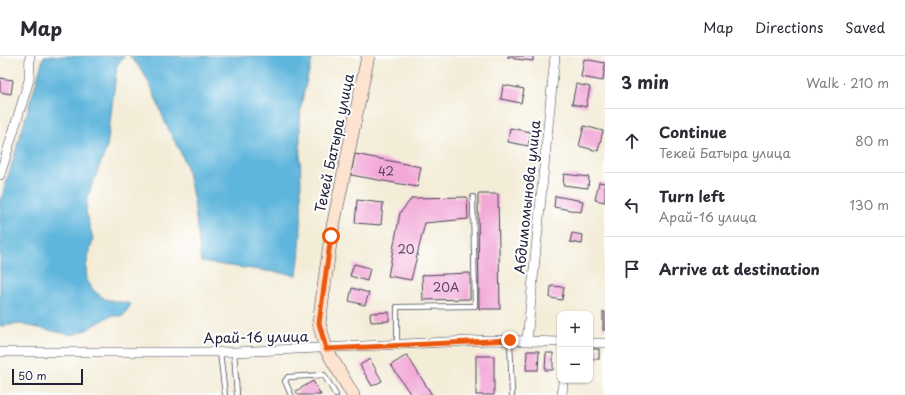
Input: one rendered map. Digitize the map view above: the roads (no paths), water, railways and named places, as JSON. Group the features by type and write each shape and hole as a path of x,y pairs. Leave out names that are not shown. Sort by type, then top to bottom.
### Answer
{"street":[{"path":"0,174 29,80 30,56"},
{"name":"Текей Батыра улица","path":"353,395 326,349 319,323 331,236 368,56"},
{"name":"Абдимомынова улица","path":"527,340 555,56"},
{"name":"Арай-16 улица","path":"0,352 234,352 510,340 557,342"},
{"path":"593,343 605,343"},
{"path":"562,395 563,383"}],"lane":[{"path":"397,344 397,307 475,306 473,197"},
{"path":"510,340 512,395"},
{"path":"220,352 225,395"},
{"path":"234,352 237,395"},
{"path":"291,395 286,385 288,377 321,374 327,378 336,395"}],"water":[{"path":"44,56 125,56 117,65 107,147 87,198 86,212 93,239 86,266 87,280 94,291 105,299 131,304 123,316 110,316 86,330 72,335 20,324 0,326 0,203"},
{"path":"129,56 313,56 303,95 300,119 301,236 297,275 201,262 191,185 184,160 167,127 147,78"}]}
